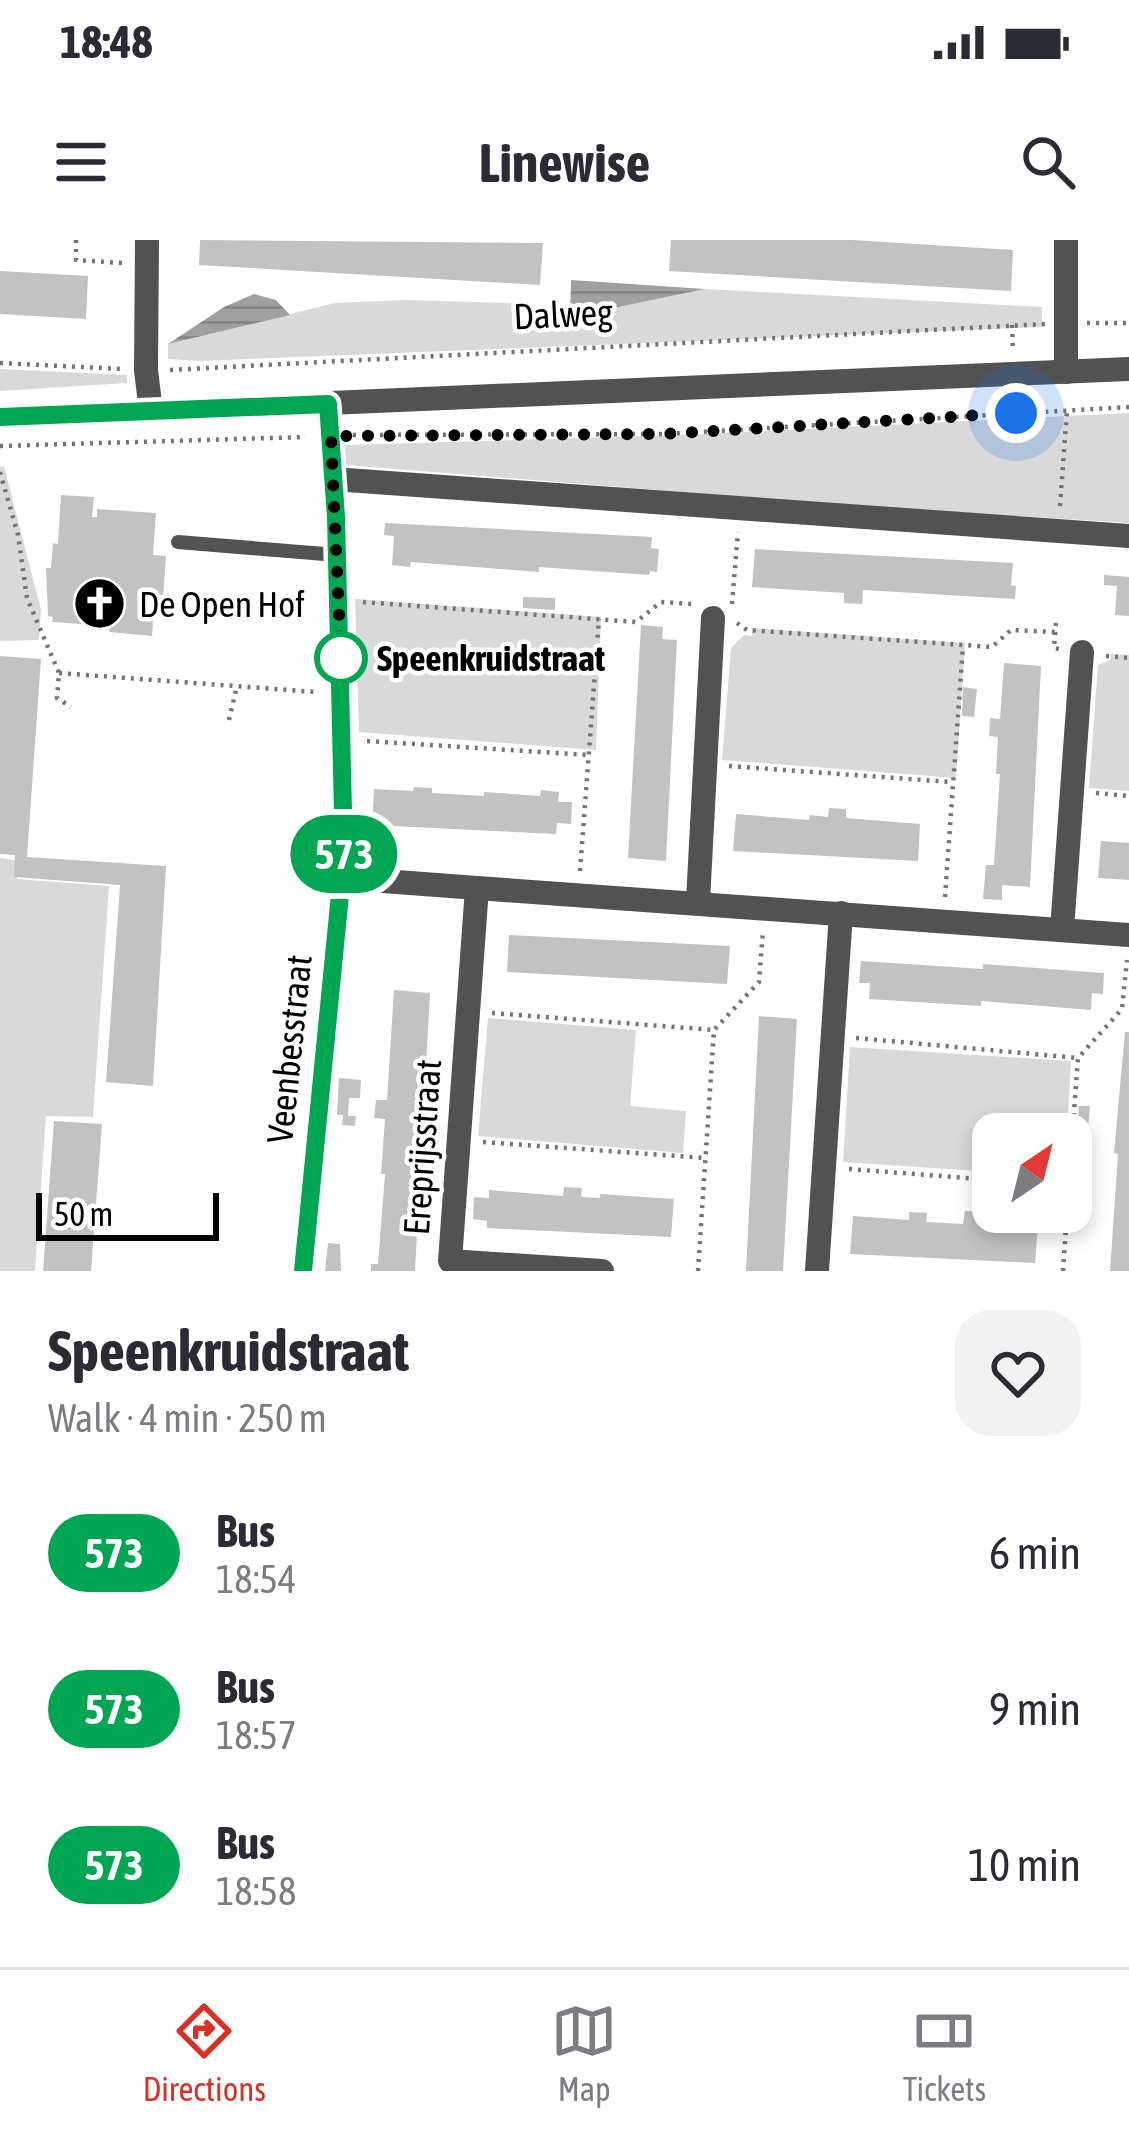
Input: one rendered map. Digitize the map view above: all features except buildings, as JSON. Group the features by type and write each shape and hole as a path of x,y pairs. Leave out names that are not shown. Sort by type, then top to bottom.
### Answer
{"street":[{"path":"1066,240 1066,372"},
{"path":"146,252 146,370 151,412"},
{"path":"0,417 1129,369"},
{"name":"Veenbesstraat","path":"303,1271 343,878 337,555 328,404"},
{"path":"333,479 1129,536"},
{"path":"698,902 720,610"},
{"path":"1062,930 1082,652"},
{"path":"343,878 1062,930 1129,940"},
{"name":"Ereprijsstraat","path":"477,888 450,1261 602,1271"},
{"path":"817,1271 841,913"}],"lane":[{"path":"178,542 337,555"}],"path":[{"path":"76,240 76,260 146,252"},
{"name":"Dalweg","path":"0,363 146,370 1129,323"},
{"path":"0,446 331,436 664,434 1129,407"},
{"path":"1059,531 1066,410"},
{"path":"0,472 18,535 27,598 59,673 57,698 71,707"},
{"path":"720,610 740,508"},
{"path":"338,601 636,622 661,602 720,610 747,630 963,646 992,647 1011,630 1055,632"},
{"path":"578,894 599,619"},
{"path":"944,921 963,646"},
{"path":"59,673 341,694"},
{"path":"229,720 237,686"},
{"path":"342,740 589,755"},
{"path":"706,764 953,782"},
{"path":"1072,791 1129,796"},
{"path":"698,1271 714,1030 759,982 764,907"},
{"path":"1074,1113 1078,1058 1122,1009 1129,940"},
{"path":"469,1012 714,1030"},
{"path":"832,1036 1078,1058"},
{"path":"459,1141 705,1158"},
{"path":"824,1167 972,1178"},
{"path":"1063,1271 1066,1233"}],"shaded area":[{"path":"571,280 705,289 570,317"},
{"path":"705,289 1042,307 1042,327 168,359 168,344 335,303 511,303 555,320"},
{"path":"254,294 276,300 290,315 168,344 224,307"},
{"path":"0,369 127,375 127,383 0,391"},
{"path":"1129,413 1129,523 346,465 345,445 685,435"},
{"path":"4,466 41,610 39,640 0,641 0,467"},
{"path":"355,599 601,617 596,750 359,732"},
{"path":"752,628 965,643 956,778 722,760 731,648 744,635 752,636"},
{"path":"1111,654 1129,655 1129,791 1089,788 1098,665 1110,660"},
{"path":"0,858 19,861 17,879 109,886 93,1117 46,1116 35,1271 0,1271"},
{"path":"488,1018 636,1030 630,1106 686,1111 683,1153 478,1136"},
{"path":"850,1047 1071,1061 1068,1113 972,1113 972,1171 843,1162"}],"bus line":[{"name":"573","path":"0,417 328,404 336,517 344,854 303,1271"}],"place":[{"name":"De Open Hof","path":"100,604"},
{"name":"Speenkruidstraat","path":"341,658"}],"route":[{"path":"341,658 331,436 664,434 1016,413"}]}
